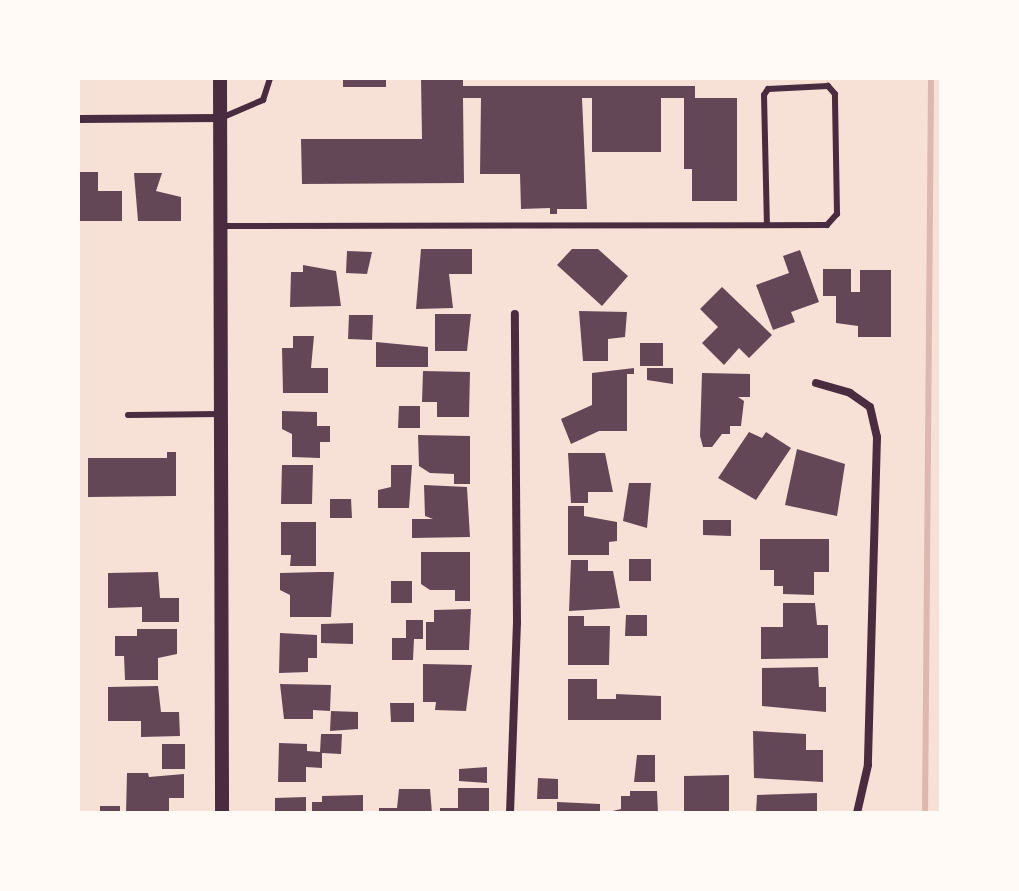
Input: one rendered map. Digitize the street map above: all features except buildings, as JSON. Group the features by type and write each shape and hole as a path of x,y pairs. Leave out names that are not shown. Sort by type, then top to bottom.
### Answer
{"street":[{"path":"220,78 222,813"},
{"path":"78,119 221,118"},
{"path":"510,813 517,623 515,314"},
{"path":"816,383 850,393 870,407 877,437 868,765 857,813"}],"lane":[{"path":"221,118 263,100 270,78"},
{"path":"221,226 827,225 837,214 835,94 828,86 768,89 764,95 767,225"},
{"path":"128,415 221,414"}],"waterway":[{"path":"925,813 931,78"}]}
